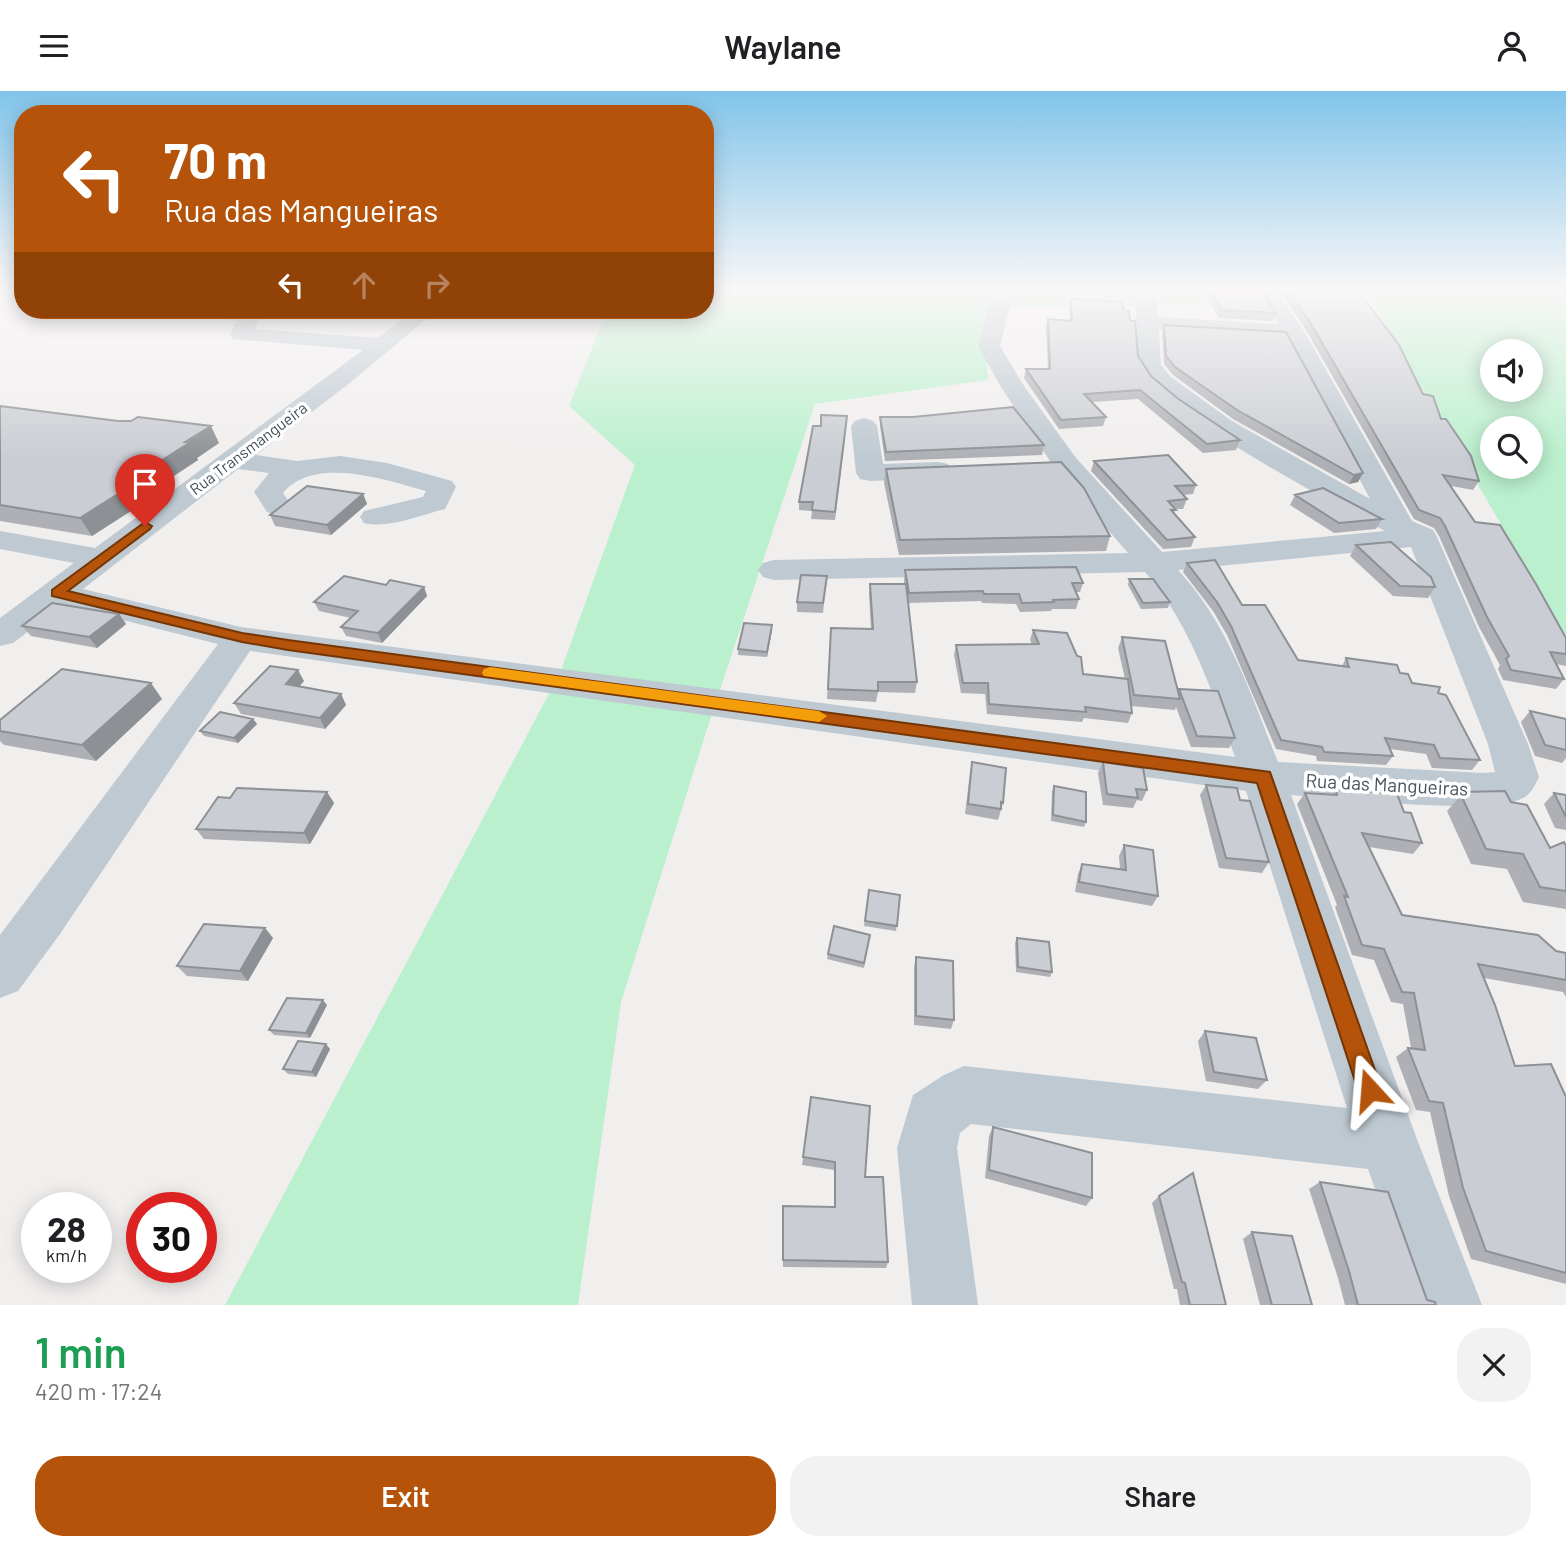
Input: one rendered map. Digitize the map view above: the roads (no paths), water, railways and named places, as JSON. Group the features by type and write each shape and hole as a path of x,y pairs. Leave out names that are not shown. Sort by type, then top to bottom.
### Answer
{"street":[{"name":"Rua Transmangueira","path":"0,635 381,346"},
{"path":"989,346 1052,465 1156,562 1176,587 1217,655 1264,777 1388,1142 1449,1305"},
{"path":"1149,346 1150,368 1172,392 1210,419 1411,532"},
{"path":"1302,346 1411,532"},
{"path":"864,426 870,473 968,469"},
{"path":"233,460 297,469 340,464 387,471 442,487 435,503 375,517"},
{"path":"277,506 268,492 280,478 297,469"},
{"path":"774,570 1156,562 1411,532"},
{"name":"Rua das Mangueiras","path":"57,593 242,638 1264,777 1483,790 1509,786 1518,777 1508,744 1411,532"},
{"path":"0,540 102,559"},
{"path":"0,974 43,919 242,638"},
{"path":"945,1305 927,1148 934,1116 964,1095 1388,1142"}]}
